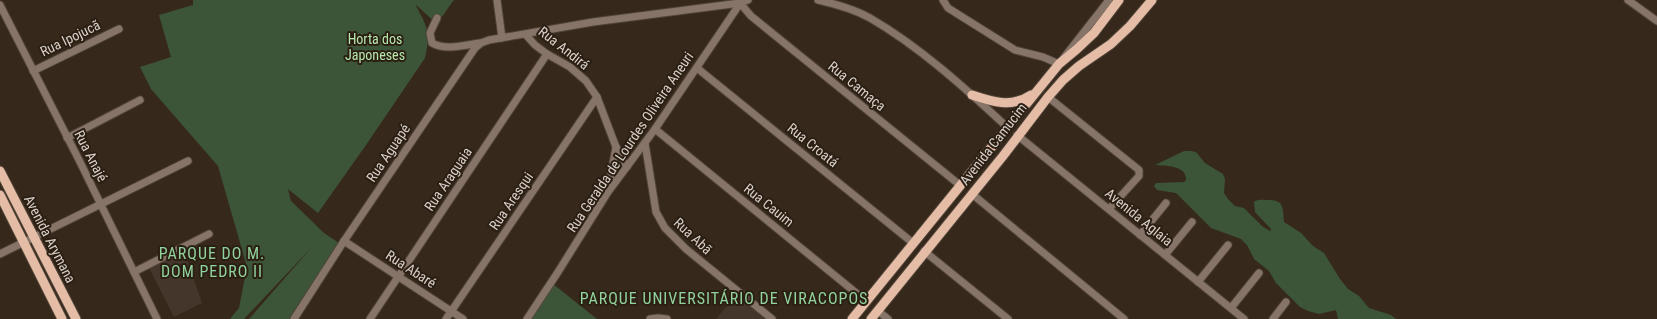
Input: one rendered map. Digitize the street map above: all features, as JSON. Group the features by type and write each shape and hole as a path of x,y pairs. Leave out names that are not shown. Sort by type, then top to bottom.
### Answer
{"main road":[{"name":"Avenida Camucim","path":"852,319 1007,126 1059,64 1078,49 1094,33 1119,0"},
{"name":"Avenida Camucim","path":"871,319 1048,97 1063,80 1079,66 1111,44 1130,26 1152,0"},
{"path":"972,95 994,102 1007,103 1020,101 1030,96 1040,87"},
{"path":"1007,126 1017,135"},
{"name":"Avenida Arymana","path":"0,171 76,319"},
{"name":"Avenida Arymana","path":"0,195 62,319"},
{"path":"913,243 924,251"}],"street":[{"path":"0,4 5,0"},
{"path":"497,0 502,38"},
{"path":"437,18 430,33 432,43 445,48 481,43 593,22 748,0"},
{"path":"818,0 832,3 869,18 897,35 972,95 1007,126"},
{"path":"943,0 948,8 1015,50 1043,57 1059,64"},
{"name":"Avenida Camucim","path":"1059,64 1109,0"},
{"path":"1628,0 1657,21"},
{"name":"Rua Geralda de Lourdes Oliveira Aneuri","path":"527,319 608,192 655,129 741,2"},
{"name":"Rua Camaça","path":"741,2 751,16 960,186"},
{"name":"Rua Anajé","path":"0,4 158,319"},
{"name":"Rua Ipojucã","path":"33,71 119,29"},
{"name":"Rua Andirá","path":"526,35 535,45 547,54 570,67 586,81 597,97 616,147 627,166"},
{"name":"Rua Aguapé","path":"294,319 344,241 475,48 481,43"},
{"name":"Rua Araguaia","path":"370,319 547,54"},
{"name":"Rua Croatá","path":"697,68 913,243"},
{"name":"Rua Aresqui","path":"446,319 597,97"},
{"path":"1048,97 1139,170 1139,176 1109,209"},
{"path":"67,138 140,100"},
{"name":"Rua Cauim","path":"655,129 866,301"},
{"name":"Avenida Aglaia","path":"1017,135 1244,319"},
{"name":"Rua Abã","path":"645,143 656,212 664,228 686,249 772,319"},
{"path":"608,192 616,147"},
{"path":"0,254 188,161"},
{"path":"972,194 1124,319"},
{"path":"1140,235 1166,202"},
{"path":"1165,255 1192,222"},
{"path":"134,272 209,234"},
{"name":"Rua Abaré","path":"344,241 463,319"},
{"path":"1198,282 1228,245"},
{"path":"924,251 1008,319"},
{"path":"1231,308 1259,273"},
{"path":"1272,319 1286,302"},
{"path":"878,311 888,319"},
{"path":"650,319 667,319"}],"shaded area":[{"path":"184,250 202,303 174,317 148,266"},
{"path":"738,293 770,319 716,319"}],"green space":[{"name":"Horta dos Japoneses","path":"193,0 455,0 437,24 415,4 425,24 428,35 425,58 318,213 288,189 291,201 324,233 339,243 289,319 249,319 312,247 244,319 230,319 239,308 247,267 218,166 151,89 140,67 171,57 159,15 193,5"},
{"path":"1184,151 1196,152 1205,163 1223,174 1225,179 1224,193 1228,199 1235,206 1244,208 1262,226 1270,231 1271,229 1255,212 1254,202 1257,200 1273,200 1280,203 1283,209 1284,222 1301,233 1313,246 1324,253 1348,289 1359,296 1369,308 1391,315 1396,319 1338,319 1336,310 1319,314 1300,307 1276,283 1269,271 1254,259 1247,245 1241,239 1211,228 1176,193 1157,190 1154,186 1156,183 1184,182 1186,180 1183,171 1175,167 1155,165"},
{"path":"553,284 597,319 527,319"}],"district":[{"name":"PARQUE DO M. DOM PEDRO II","path":"212,262"},
{"name":"PARQUE UNIVERSITÁRIO DE VIRACOPOS","path":"724,298"}]}
